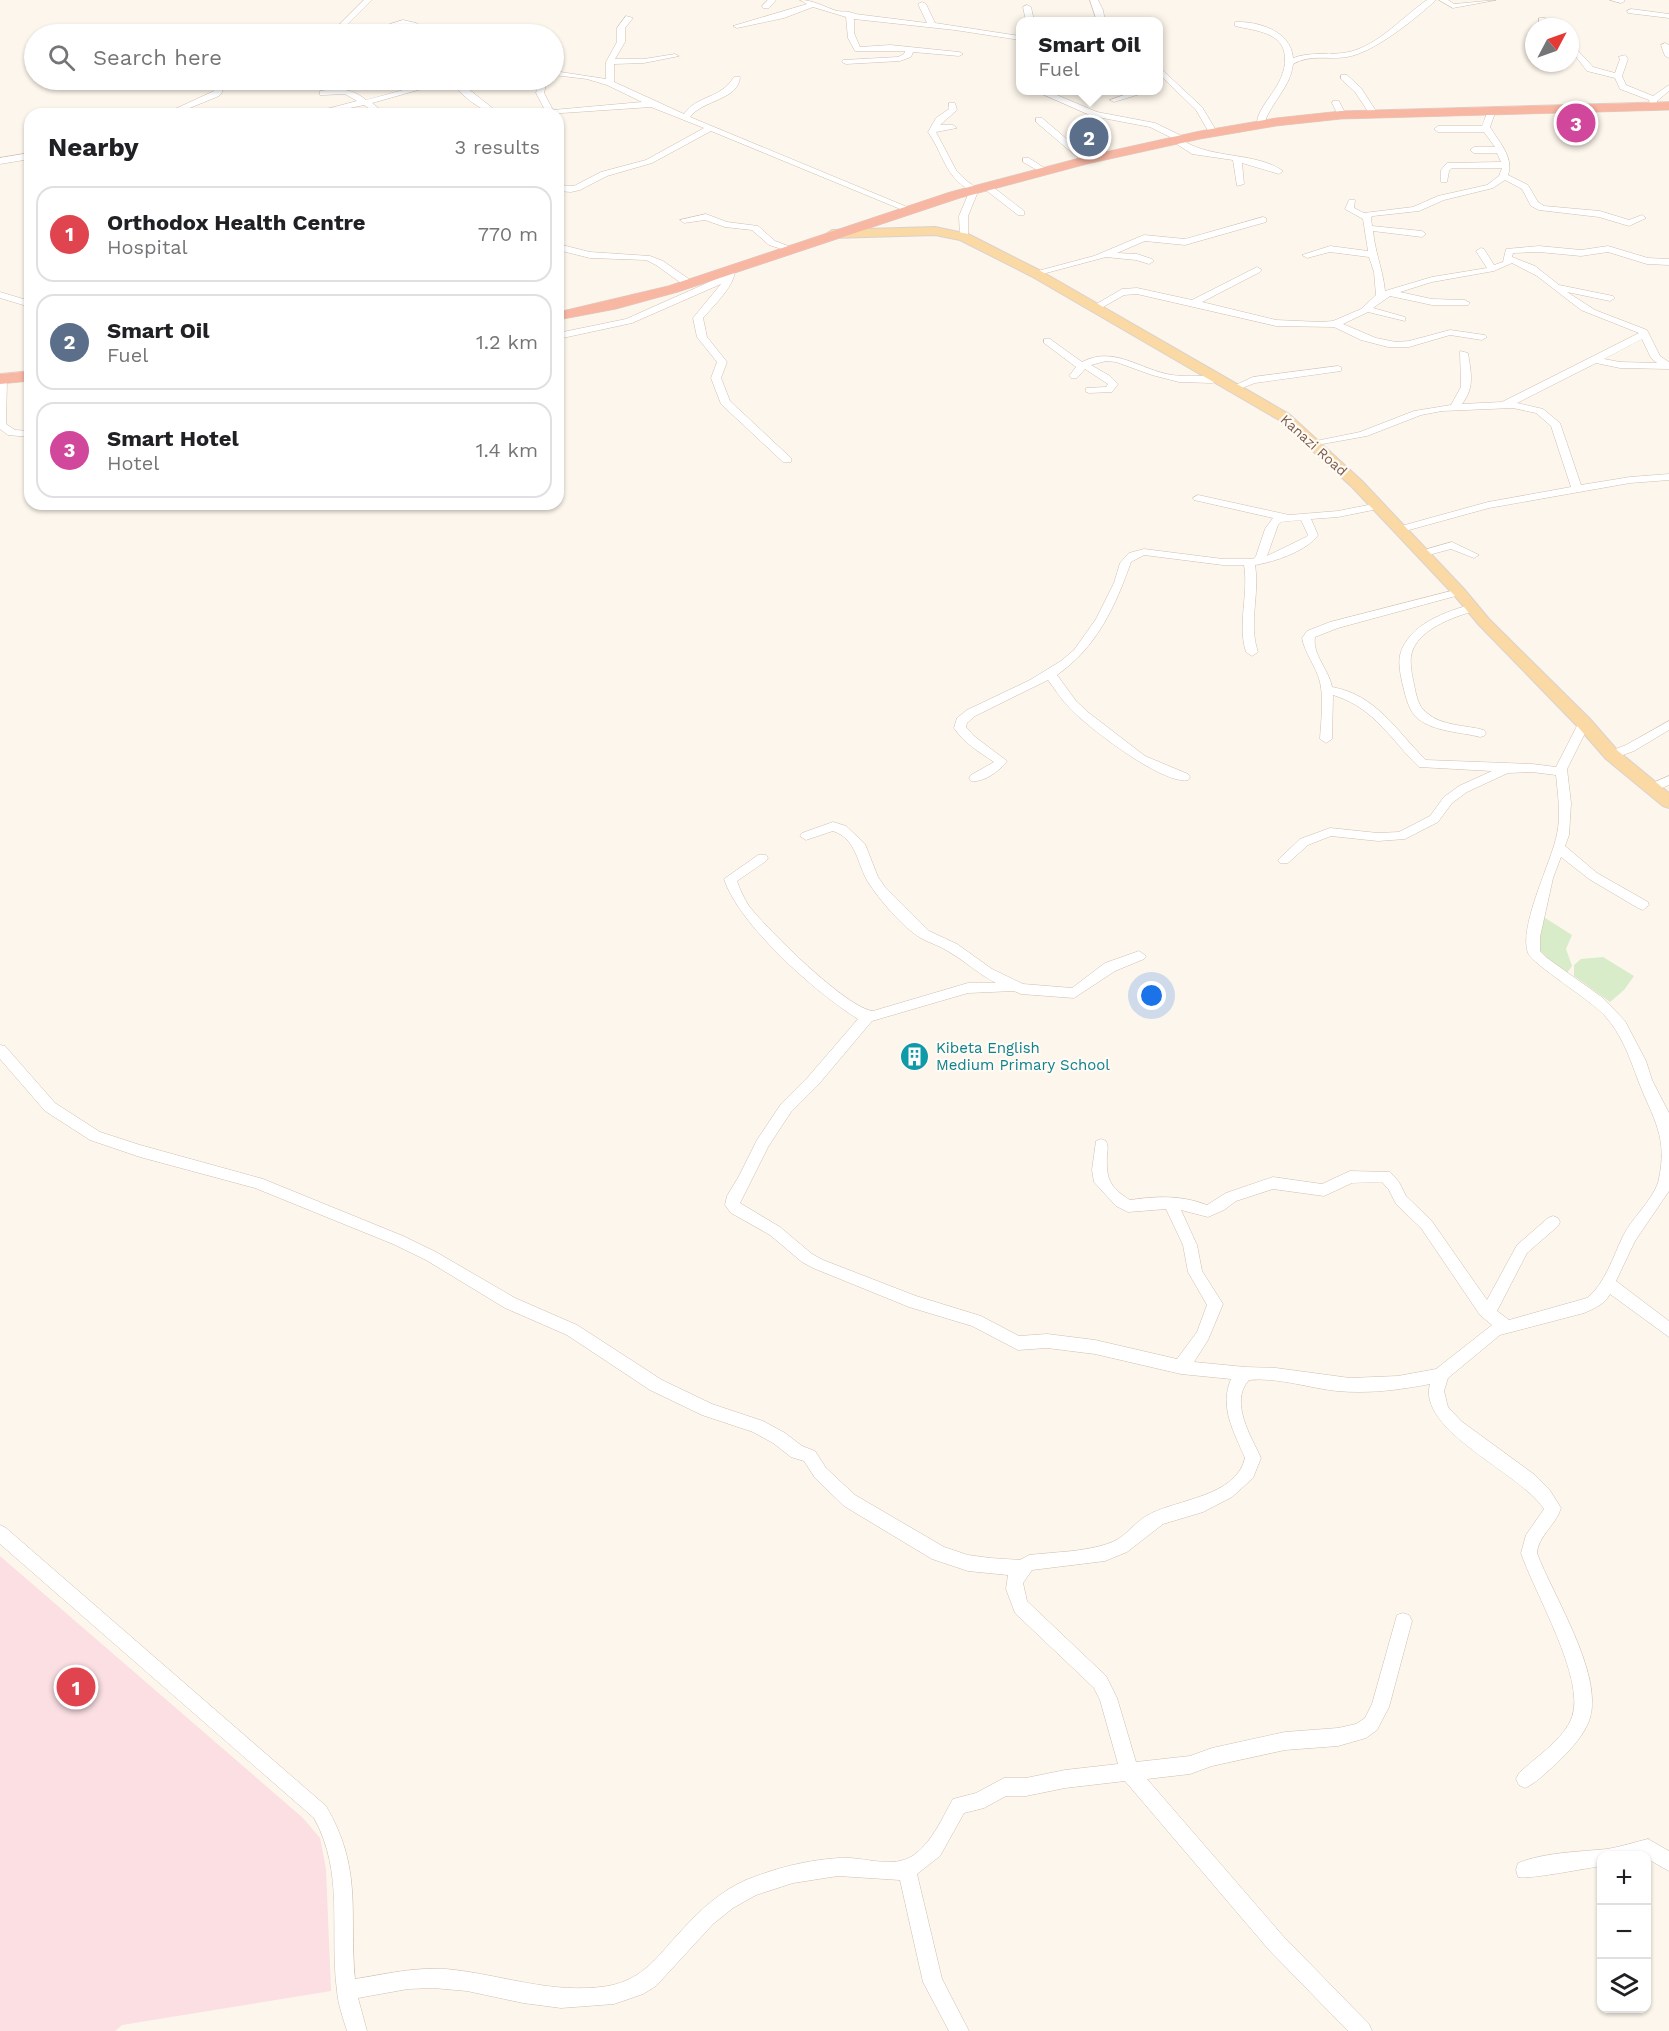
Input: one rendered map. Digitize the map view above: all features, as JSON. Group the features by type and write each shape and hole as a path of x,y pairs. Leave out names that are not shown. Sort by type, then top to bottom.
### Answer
{"highway":[{"path":"564,315 626,303 731,273 832,234 981,187 1086,160 1213,132 1339,109 1374,114 1654,103 1669,106"},
{"path":"1,379 24,377"}],"main road":[{"name":"Kanazi Road","path":"832,234 935,231 964,237 1035,273 1093,309 1284,417 1378,506 1489,627 1584,723 1612,755 1669,802"}],"street":[{"path":"344,24 368,0"},
{"path":"804,0 813,5 851,14 1016,37"},
{"path":"1094,0 1100,17"},
{"path":"1289,63 1300,57 1353,54 1372,44 1432,0"},
{"path":"1443,0 1453,6 1492,0"},
{"path":"922,4 932,26"},
{"path":"737,26 781,16 813,5"},
{"path":"1027,7 1029,17"},
{"path":"1631,11 1669,16"},
{"path":"851,14 849,23 856,48 890,47 959,54"},
{"path":"610,83 610,62 621,42 621,28 629,18"},
{"path":"1238,24 1268,32 1283,39 1289,49 1289,75 1263,112 1260,124"},
{"path":"979,37 1003,35"},
{"path":"1665,45 1669,56"},
{"path":"846,62 900,59 908,55 909,49"},
{"path":"1579,55 1590,69 1618,76"},
{"path":"610,62 655,61 675,56"},
{"path":"1622,57 1618,76 1623,87 1654,103 1669,87"},
{"path":"1163,73 1199,109 1213,132"},
{"path":"564,74 610,83 685,118 908,209"},
{"path":"1344,77 1361,94 1374,114"},
{"path":"685,118 693,107 727,93 733,88 737,79"},
{"path":"1163,87 1175,84"},
{"path":"182,108 216,94 218,90"},
{"path":"323,93 344,90 373,108"},
{"path":"338,108 409,90"},
{"path":"463,90 488,108"},
{"path":"541,90 548,108"},
{"path":"1049,95 1095,114 1152,125 1178,139 1194,152 1237,158 1280,171"},
{"path":"1114,100 1132,95"},
{"path":"564,113 652,104"},
{"path":"952,105 954,108 949,115 939,120 933,134 941,141 951,172 966,185 981,187 1021,213"},
{"path":"1352,202 1349,210 1365,216 1375,212 1415,209 1445,197 1478,192 1503,176 1505,165 1500,150 1487,129 1486,122 1492,110"},
{"path":"1039,120 1086,160"},
{"path":"564,191 578,189 606,173 642,165 710,128"},
{"path":"934,128 953,128"},
{"path":"1438,129 1487,129"},
{"path":"1474,150 1500,150"},
{"path":"0,161 24,157"},
{"path":"1237,158 1240,184"},
{"path":"1026,160 1045,171"},
{"path":"1444,180 1445,170 1456,164 1505,165"},
{"path":"1503,176 1525,187 1534,204 1542,208 1600,214 1629,223 1642,218"},
{"path":"964,237 961,224 962,214 981,187"},
{"path":"1365,216 1385,295"},
{"path":"684,220 706,217 725,224 749,226 755,228 772,243 792,249"},
{"path":"1035,273 1106,255 1144,238 1185,242 1263,220"},
{"path":"1369,228 1422,234"},
{"path":"564,248 593,255 648,258 663,264 673,275 691,284"},
{"path":"1306,255 1330,249 1374,255"},
{"path":"1093,309 1122,292 1129,291 1193,303 1287,326 1335,324 1368,309 1385,295 1437,279 1492,270 1507,263 1509,251 1539,249 1581,253 1608,249 1647,261 1669,262"},
{"path":"1481,252 1492,270"},
{"path":"1106,255 1137,257 1149,261"},
{"path":"1508,259 1531,266 1543,273 1555,287 1595,314 1645,334 1656,358 1669,366"},
{"path":"1193,303 1257,270"},
{"path":"564,335 629,321 731,273"},
{"path":"731,273 722,290 698,318 702,337 722,362 716,378 725,402 787,460"},
{"path":"1555,287 1610,298"},
{"path":"0,295 24,302"},
{"path":"1385,295 1432,302 1465,303"},
{"path":"1368,309 1402,319"},
{"path":"1263,320 1278,312"},
{"path":"1335,324 1376,341 1396,345 1418,342 1445,333 1462,333 1482,337"},
{"path":"1505,405 1645,334"},
{"path":"1047,341 1113,384 1109,390 1089,390"},
{"path":"1454,407 1469,382 1463,353"},
{"path":"1074,376 1083,365 1107,357 1166,376 1218,379"},
{"path":"1596,360 1620,365 1669,366"},
{"path":"1234,388 1253,380 1338,369"},
{"path":"1,379 1,425 12,433 24,434"},
{"path":"1315,444 1363,434 1430,410 1505,405 1539,411 1556,425 1577,489"},
{"path":"1398,530 1488,505 1630,480 1668,478"},
{"path":"1198,498 1285,517 1364,511 1378,506"},
{"path":"975,778 997,766 1001,761 966,735 960,728 961,721 971,713 1049,673 1087,643 1122,576 1126,561 1133,555 1144,552 1252,563 1286,553 1310,539 1312,536 1304,516"},
{"path":"1252,563 1263,554 1272,523 1285,517"},
{"path":"1421,554 1452,545 1474,555"},
{"path":"1252,563 1252,585 1246,628 1252,652"},
{"path":"1326,739 1328,717 1325,680 1310,650 1308,638 1311,634 1334,625 1459,592"},
{"path":"1473,608 1441,618 1418,637 1406,654 1407,678 1414,706 1420,715 1433,722 1480,733"},
{"path":"1049,673 1085,716 1120,740 1141,759 1184,777"},
{"path":"1326,690 1345,693 1362,702 1385,722 1423,764 1532,768 1561,772"},
{"path":"1139,956 1110,967 1078,997 1021,989 974,987 868,1016 813,1081 786,1108 766,1137 745,1180 734,1196 732,1204 736,1209 775,1231 801,1254 818,1264 914,1302 976,1321 1015,1342 1047,1341 1095,1347 1181,1367 1245,1374 1260,1372 1303,1380 1357,1385 1425,1379 1441,1374 1485,1337 1505,1326 1592,1303 1601,1296 1630,1237 1664,1187 1669,1137 1667,1120 1645,1080 1639,1059 1618,1019 1606,1006 1542,961 1534,952 1533,937 1541,900 1551,863 1559,848 1564,823 1561,772 1584,723"},
{"path":"1612,755 1630,748 1669,725"},
{"path":"1284,860 1304,842 1330,832 1378,837 1401,836 1434,819 1449,800 1463,789 1488,776 1512,768"},
{"path":"1652,788 1669,780"},
{"path":"806,836 833,826 842,829 859,843 872,878 880,891 912,924 924,934 952,947 987,973 1021,989"},
{"path":"1559,848 1593,876 1643,905"},
{"path":"762,858 730,879 737,896 759,925 800,964 843,1002 868,1016"},
{"path":"0,1050 50,1107 94,1136 131,1149 258,1183 406,1244 459,1271 510,1303 572,1330 656,1385 708,1410 757,1426 779,1438 797,1452 809,1456 824,1479 844,1497 938,1553 948,1558 979,1565 1022,1568"},
{"path":"1101,1145 1099,1170 1101,1182 1128,1206 1156,1202 1191,1205 1208,1211 1231,1197 1267,1184 1281,1183 1324,1190 1350,1177 1385,1176 1394,1186 1401,1200 1426,1224 1488,1313 1505,1326"},
{"path":"1171,1204 1190,1245 1196,1272 1215,1304 1203,1335 1181,1367"},
{"path":"1488,1313 1522,1249 1553,1222"},
{"path":"1608,1284 1669,1330"},
{"path":"1245,1374 1234,1387 1232,1402 1252,1467 1232,1487 1203,1505 1168,1513 1149,1523 1127,1544 1114,1550 1029,1563 1022,1568 1013,1585 1021,1607 1100,1682 1108,1698 1130,1773 1276,1943 1362,2031"},
{"path":"1441,1374 1436,1389 1437,1398 1450,1420 1466,1435 1529,1482 1551,1503 1553,1508 1551,1516 1531,1540 1528,1553 1572,1653 1581,1678 1584,1707 1581,1718 1561,1746 1525,1779"},
{"path":"0,1533 320,1812 330,1826 340,1856 346,1990 357,2031"},
{"path":"346,1990 423,1979 446,1979 552,1999 581,1999 624,1992 647,1981 705,1919 737,1894 781,1877 838,1866 852,1866 890,1874 921,1862 938,1843 959,1805 978,1802 1004,1787 1026,1787 1065,1779 1190,1765 1212,1757 1285,1741 1338,1737 1360,1732 1371,1724 1380,1707 1403,1621"},
{"path":"1634,1851 1648,1848 1669,1862"},
{"path":"1525,1870 1597,1858"},
{"path":"906,1868 933,1982 958,2031"}],"shaded area":[{"path":"0,1556 303,1818 320,1838 326,1869 331,1991 122,2025 115,2031 0,2031"}],"green space":[{"path":"1542,916 1572,935 1566,949 1572,966 1567,973 1537,952"},
{"path":"1603,957 1634,976 1624,990 1610,1002 1574,976 1574,965 1581,959"}],"place":[{"name":"Smart Hotel","path":"1576,123"},
{"name":"Smart Oil","path":"1089,137"},
{"name":"Kibeta English Medium Primary School","path":"915,1057"},
{"name":"Orthodox Health Centre","path":"76,1687"}]}
